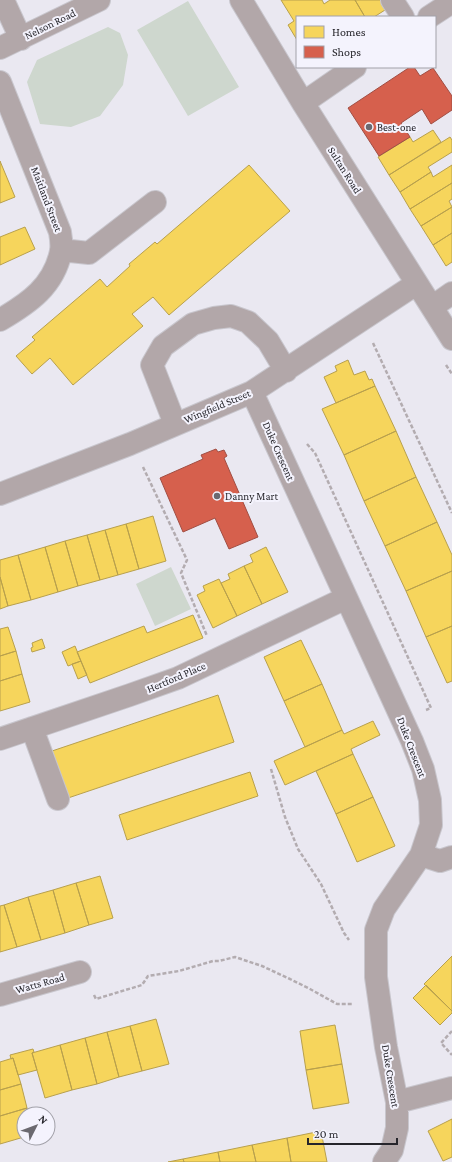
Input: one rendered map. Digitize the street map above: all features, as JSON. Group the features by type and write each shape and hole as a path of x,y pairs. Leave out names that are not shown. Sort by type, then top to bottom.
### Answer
{"street":[{"path":"3,0 21,39"},
{"name":"Nelson Road","path":"0,48 99,0"},
{"name":"Sultan Road","path":"241,0 303,103 452,340"},
{"path":"392,0 402,16"},
{"path":"431,16 452,2"},
{"path":"303,103 354,68"},
{"name":"Maitland Street","path":"0,82 60,232 61,250 55,270 43,290 24,307 0,320"},
{"path":"61,250 88,253 155,202"},
{"name":"Wingfield Street","path":"0,494 130,444 252,392 416,284"},
{"path":"432,307 452,293"},
{"path":"175,424 152,365 162,346 193,324 214,318 231,316 248,322 268,341 286,371"},
{"name":"Duke Crescent","path":"252,392 412,741 423,769 430,800 431,825 421,855 384,909 376,930 376,977 386,1047 397,1102 397,1128 392,1150 384,1162"},
{"name":"Hertford Place","path":"0,739 178,678 346,598"},
{"path":"32,728 58,798"},
{"path":"421,855 440,861 452,857"},
{"name":"Watts Road","path":"0,995 80,972"},
{"path":"397,1102 452,1088"}],"path":[{"path":"370,337 452,513"},
{"path":"445,362 452,374"},
{"path":"143,467 187,560 181,573 209,641"},
{"path":"271,769 285,817 298,849 321,884 348,940 352,940"},
{"path":"94,994 96,999 142,985 148,976 179,971 213,961 235,957 262,966 337,1004 359,1004"},
{"path":"452,1031 441,1043 452,1055"}],"shaded area":[{"path":"188,1 239,87 188,116 137,30"},
{"path":"108,27 120,33 128,55 123,85 100,116 71,127 40,124 27,82 37,60"},
{"path":"171,567 191,609 155,626 136,584"}],"building: Homes":[{"path":"281,0 322,0 324,4 330,0 355,0 364,16 296,16 296,38 288,25 294,21"},
{"path":"355,0 391,0 382,5 385,10 376,16 364,16"},
{"path":"433,130 441,142 389,175 378,157 410,137 413,142"},
{"path":"450,137 452,140 452,152 428,167 431,172 400,192 389,175"},
{"path":"0,161 15,197 0,203"},
{"path":"249,165 290,211 169,315 153,297 132,314 143,326 73,385 50,358 32,374 16,356 35,340 32,337 100,279 107,287 130,266 129,264 155,242 157,244"},
{"path":"452,165 452,183 410,209 400,192 431,172 433,177"},
{"path":"452,183 452,199 449,201 452,207 421,226 410,209"},
{"path":"452,207 452,233 433,245 421,226"},
{"path":"25,227 35,249 0,265 0,237"},
{"path":"452,233 452,262 446,266 433,245"},
{"path":"348,360 354,375 365,371 369,380 372,379 375,386 336,403 324,377 337,371 335,366"},
{"path":"375,386 396,431 344,455 322,409"},
{"path":"396,431 416,477 364,501 344,455"},
{"path":"416,477 437,522 385,546 364,501"},
{"path":"153,516 166,561 139,569 126,524"},
{"path":"437,522 452,555 452,571 406,591 385,546"},
{"path":"126,524 139,569 118,575 105,530"},
{"path":"105,530 118,575 100,580 87,535"},
{"path":"87,535 100,580 78,586 65,541"},
{"path":"65,541 78,586 58,592 45,547"},
{"path":"45,547 58,592 31,600 18,555"},
{"path":"266,547 288,592 262,604 244,566 253,562 250,555"},
{"path":"18,555 31,600 8,606 0,577 0,560"},
{"path":"244,566 262,604 237,616 221,583 230,579 228,574"},
{"path":"452,571 452,626 426,637 406,591"},
{"path":"0,577 8,606 0,609"},
{"path":"219,579 237,616 213,628 197,595 205,591 203,586"},
{"path":"193,615 203,638 90,683 77,652 144,626 147,633"},
{"path":"452,626 452,681 447,683 426,637"},
{"path":"8,627 16,651 0,656 0,629"},
{"path":"42,639 45,648 32,652 32,643"},
{"path":"301,640 322,684 284,701 264,657"},
{"path":"75,646 81,661 68,666 62,652"},
{"path":"16,651 22,674 0,681 0,656"},
{"path":"81,661 87,675 78,679 72,664"},
{"path":"22,674 30,702 0,711 0,681"},
{"path":"322,684 342,730 305,747 284,701"},
{"path":"218,695 234,742 68,798 52,751"},
{"path":"373,721 380,735 351,749 353,754 285,785 274,761 342,730 344,734"},
{"path":"353,754 373,797 336,814 316,771"},
{"path":"250,772 258,796 127,840 119,815"},
{"path":"373,797 395,846 357,862 336,814"},
{"path":"100,876 113,918 89,925 76,883"},
{"path":"76,883 89,925 65,933 53,890"},
{"path":"53,890 65,933 41,940 28,897"},
{"path":"28,897 41,940 17,947 4,905"},
{"path":"4,905 17,947 0,952 0,906"},
{"path":"452,956 452,1011 424,984"},
{"path":"426,985 452,1011 452,1013 440,1025 413,998"},
{"path":"156,1019 169,1064 142,1071 130,1026"},
{"path":"335,1025 342,1064 306,1070 300,1031"},
{"path":"130,1026 142,1071 119,1077 107,1032"},
{"path":"107,1032 119,1077 97,1084 85,1038"},
{"path":"85,1038 97,1084 72,1090 60,1045"},
{"path":"60,1045 72,1090 45,1098 32,1053"},
{"path":"33,1049 34,1052 32,1053 37,1070 18,1075 13,1058 11,1059 10,1055"},
{"path":"13,1058 21,1084 0,1090 0,1062"},
{"path":"342,1064 349,1103 313,1109 306,1070"},
{"path":"21,1084 26,1106 16,1106 16,1111 0,1116 0,1090"},
{"path":"16,1111 16,1139 0,1144 0,1116"},
{"path":"452,1119 452,1157 443,1161 428,1131"},
{"path":"321,1131 327,1162 291,1162 287,1138"},
{"path":"287,1138 291,1162 256,1162 252,1145"},
{"path":"252,1145 256,1162 220,1162 218,1152"},
{"path":"218,1152 220,1162 184,1162 183,1159"},
{"path":"183,1159 184,1162 168,1162"}],"building: Shops":[{"path":"408,68 415,68 420,76 433,68 452,96 452,110 431,124 422,109 401,123 410,137 379,156 348,108"},
{"path":"216,449 218,452 224,450 227,456 224,458 258,537 229,549 215,518 183,532 160,478 203,459 201,455"}],"place":[{"name":"Best-one","path":"369,127"},
{"name":"Danny Mart","path":"217,496"}]}
